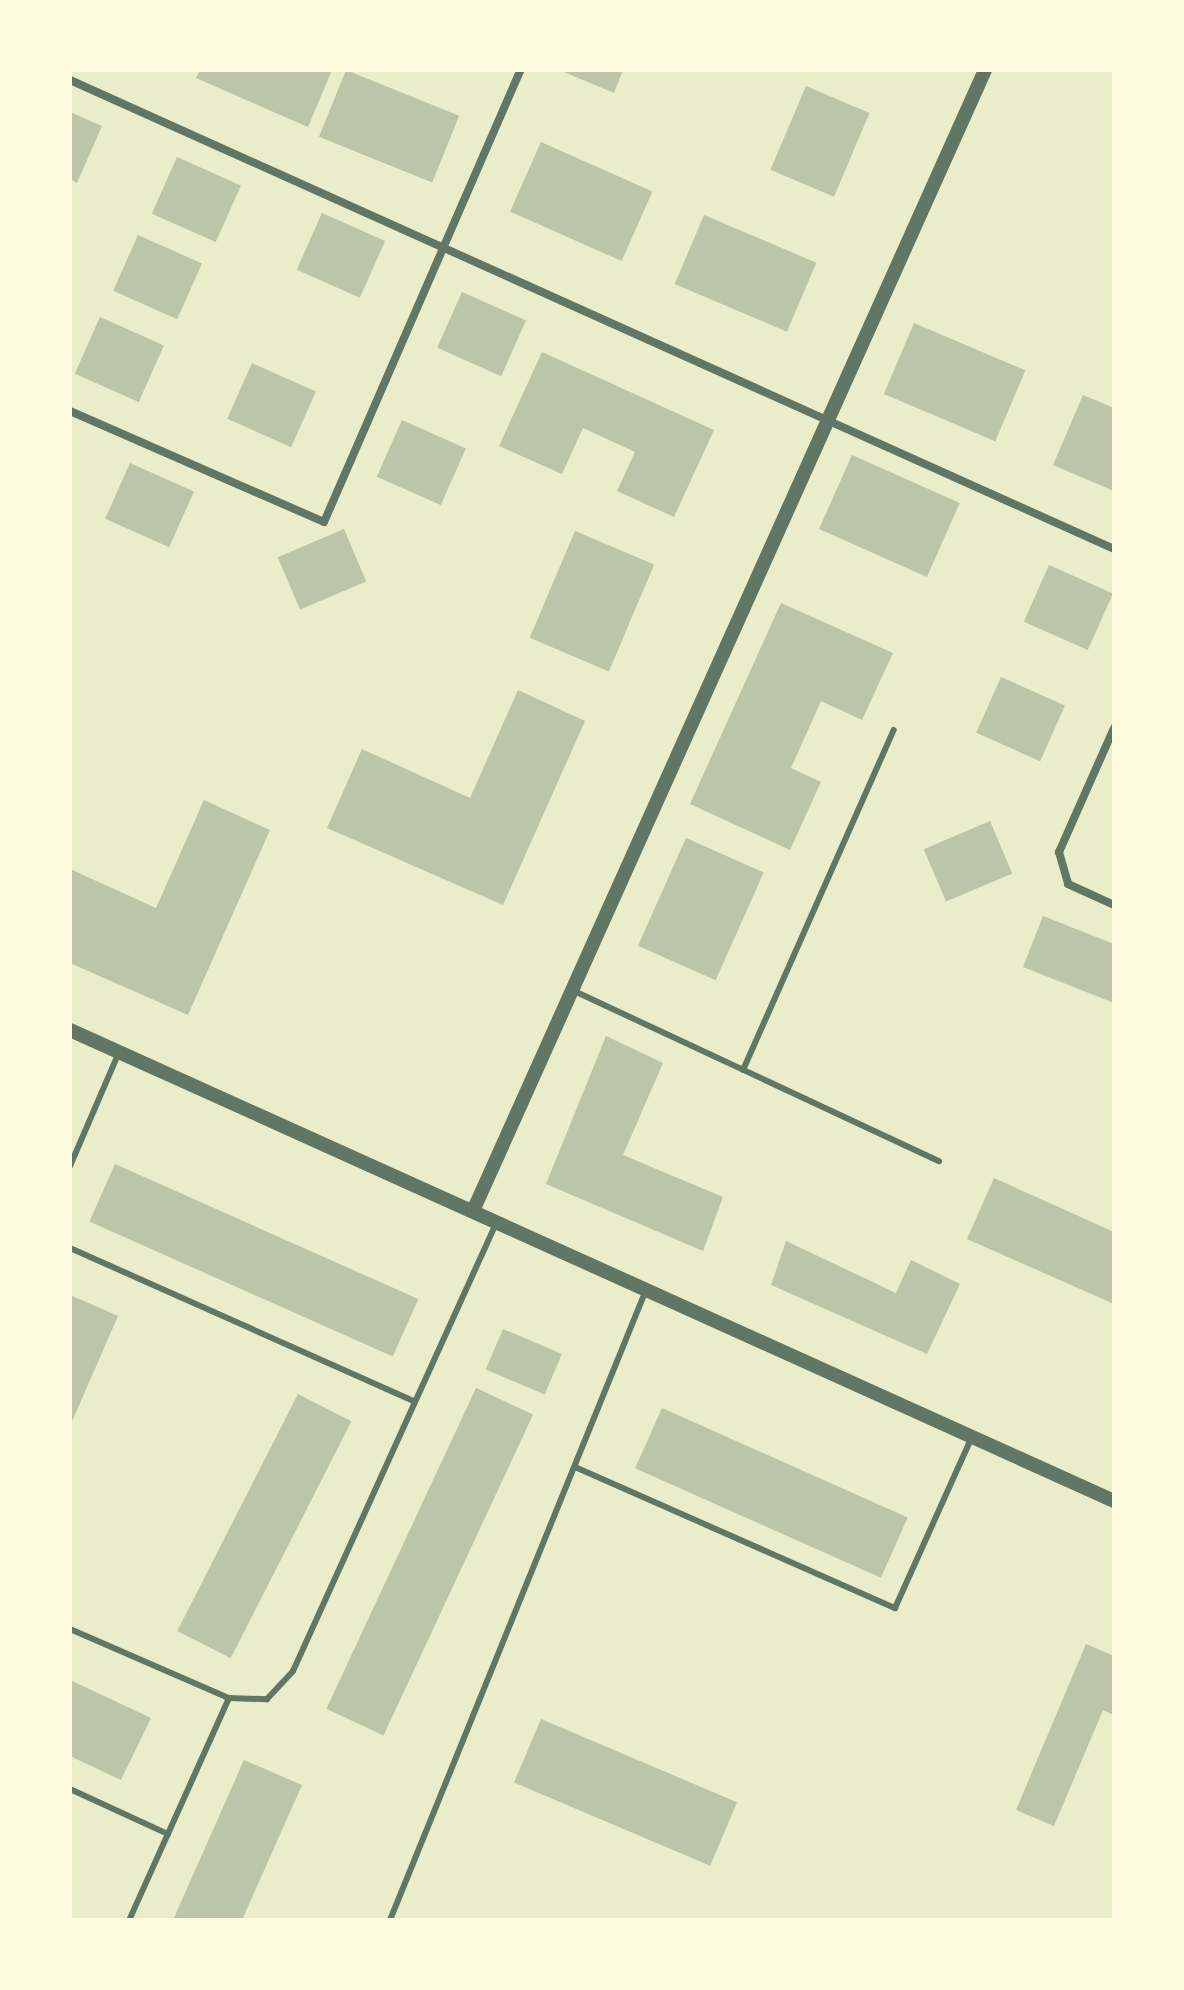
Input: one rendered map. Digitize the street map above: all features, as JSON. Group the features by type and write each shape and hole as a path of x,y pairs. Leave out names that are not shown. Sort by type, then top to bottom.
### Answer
{"street":[{"path":"70,411 324,522 521,70"},
{"path":"473,1211 985,70"},
{"path":"70,80 1114,549"},
{"path":"1114,728 1059,852 1068,884 1114,905"},
{"path":"70,1030 1114,1501"}],"lane":[{"path":"743,1070 894,730"},
{"path":"572,990 939,1161"},
{"path":"71,1162 119,1052"},
{"path":"70,1629 229,1698 267,1699 283,1688 497,1221"},
{"path":"70,1248 414,1401"},
{"path":"390,1920 647,1289"},
{"path":"575,1467 895,1608 972,1437"},
{"path":"129,1920 229,1698"},
{"path":"70,1789 168,1834"}],"building":[{"path":"200,70 332,70 308,127 196,78"},
{"path":"346,70 459,116 432,182 319,137"},
{"path":"559,70 623,70 614,93"},
{"path":"806,86 870,113 834,197 770,170"},
{"path":"70,112 102,126 77,183 70,179"},
{"path":"541,142 652,192 622,261 510,211"},
{"path":"177,157 241,185 216,242 152,214"},
{"path":"322,213 385,241 360,298 297,270"},
{"path":"704,215 816,263 787,332 675,284"},
{"path":"138,235 202,263 177,319 113,291"},
{"path":"462,292 526,320 501,376 437,348"},
{"path":"100,317 164,345 139,402 75,374"},
{"path":"914,323 1025,370 995,441 884,394"},
{"path":"542,352 714,430 674,517 617,491 635,452 583,428 562,474 499,446"},
{"path":"252,363 316,391 291,447 227,419"},
{"path":"1083,395 1114,408 1114,491 1053,465"},
{"path":"402,420 466,448 441,505 377,477"},
{"path":"852,455 960,503 927,577 819,529"},
{"path":"130,463 194,491 169,547 105,519"},
{"path":"344,529 366,581 300,610 278,557"},
{"path":"575,531 654,565 609,671 530,638"},
{"path":"1049,565 1113,593 1088,650 1024,622"},
{"path":"781,603 893,653 862,720 821,701 791,768 821,782 790,850 690,804"},
{"path":"1001,677 1065,705 1040,761 976,733"},
{"path":"518,690 585,721 503,905 327,828 362,749 470,798"},
{"path":"204,800 270,830 188,1015 70,963 70,869 156,908"},
{"path":"990,821 1012,873 946,902 924,849"},
{"path":"686,838 764,873 716,980 638,946"},
{"path":"1043,916 1114,944 1114,1003 1023,967"},
{"path":"606,1036 663,1063 623,1155 723,1197 703,1251 546,1184"},
{"path":"115,1164 418,1299 393,1357 89,1222"},
{"path":"994,1178 1114,1232 1114,1304 967,1239"},
{"path":"786,1241 896,1293 911,1260 960,1284 927,1354 771,1285"},
{"path":"70,1295 118,1316 70,1426"},
{"path":"503,1329 562,1354 545,1395 486,1370"},
{"path":"476,1388 533,1415 383,1735 326,1709"},
{"path":"298,1394 351,1421 231,1658 177,1631"},
{"path":"662,1408 908,1517 881,1578 635,1468"},
{"path":"1086,1644 1114,1656 1114,1715 1103,1710 1054,1826 1016,1810"},
{"path":"70,1680 151,1718 121,1780 70,1756"},
{"path":"541,1719 737,1802 710,1866 514,1783"},
{"path":"244,1760 302,1785 242,1920 173,1920"}]}
